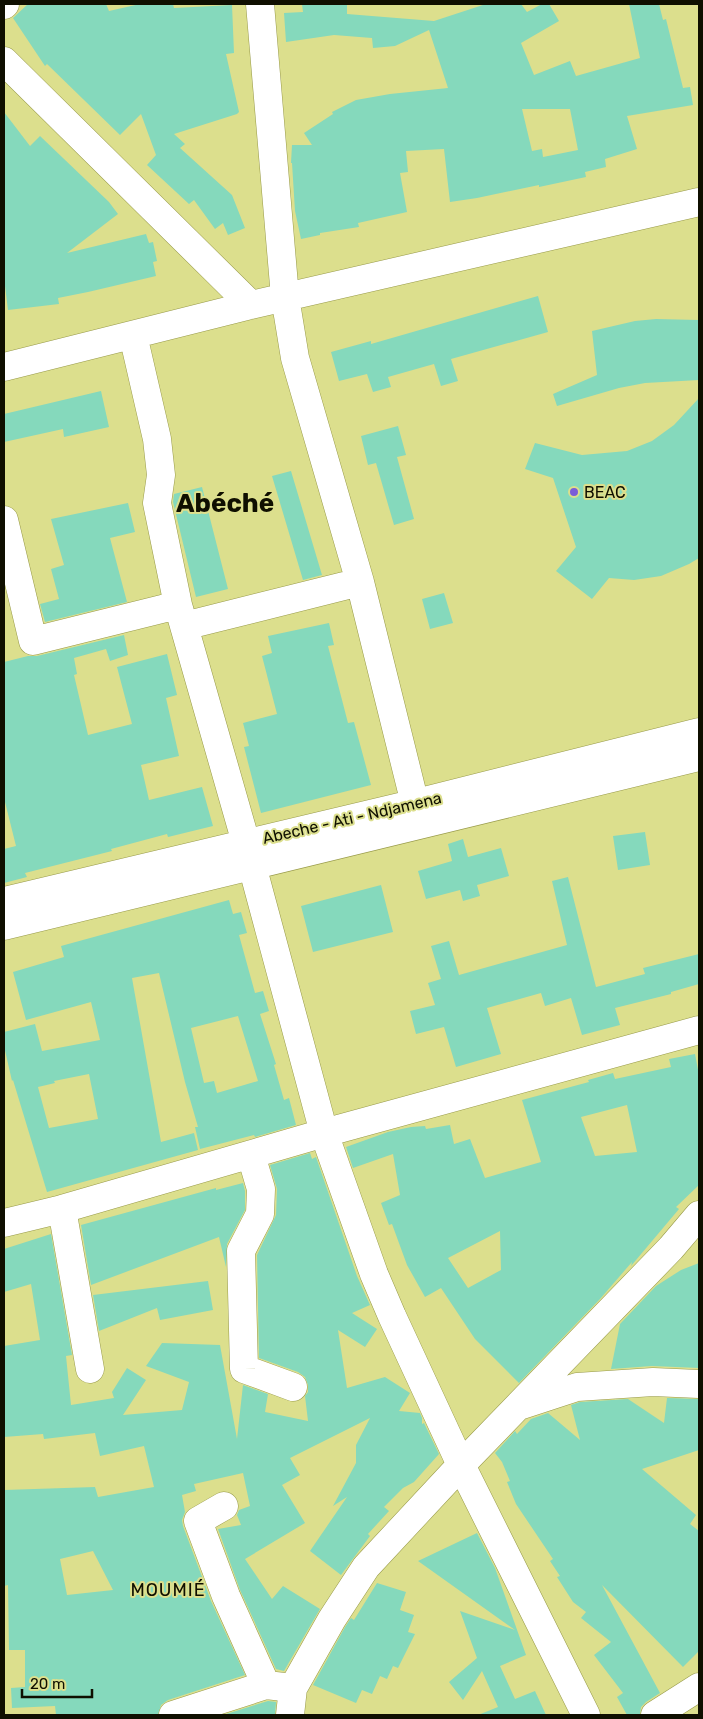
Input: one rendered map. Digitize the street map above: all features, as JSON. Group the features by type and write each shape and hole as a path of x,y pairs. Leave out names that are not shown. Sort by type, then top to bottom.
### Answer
{"main road":[{"path":"260,4 285,297 295,358 360,582 418,814"},
{"path":"4,61 250,305"},
{"path":"4,367 250,305 699,202"},
{"path":"133,335 157,439 161,475 157,503 181,616 324,1133 374,1274 460,1465 586,1715"},
{"path":"4,520 33,641 181,616 360,582"},
{"name":"Abeche - Ati - Ndjamena","path":"418,814 699,732"},
{"name":"Abeche - Ati - Ndjamena","path":"4,901 248,854 418,814 699,757"},
{"name":"Abeche - Ati - Ndjamena","path":"4,926 248,854"},
{"path":"4,1224 324,1133 699,1030"},
{"path":"251,1155 261,1189 260,1214 241,1251 244,1369 293,1387"},
{"path":"62,1209 90,1370"},
{"path":"290,1715 293,1688 332,1619 366,1567 460,1465 670,1248 699,1215"},
{"path":"670,1248 699,1242"},
{"path":"518,1406 577,1387 653,1382 699,1384"},
{"path":"224,1506 198,1521 226,1596 266,1685"},
{"path":"173,1715 266,1685 293,1688"},
{"path":"655,1715 699,1688"}],"building":[{"path":"28,4 106,4 109,11 140,4 173,4 174,8 232,5 234,53 226,54 239,112 174,134 185,144 180,148 232,195 245,228 228,235 223,223 215,229 194,200 189,204 147,165 156,155 141,114 120,135 47,64 45,66 13,18"},
{"path":"302,4 347,4 347,14 434,21 486,4 521,4 527,12 542,4 549,4 559,21 521,43 534,75 570,61 576,76 640,58 629,4 659,4 663,20 666,19 683,88 690,87 693,105 627,116 637,149 605,159 606,167 585,172 586,177 477,198 450,202 444,149 406,151 408,172 400,173 407,212 358,223 359,227 320,233 320,235 301,239 295,211 291,163 292,145 312,145 304,133 333,114 332,112 356,100 390,94 448,88 429,30 395,46 373,48 372,38 334,35 286,42 284,13 303,12","holes":["522,109 570,109 578,150 543,157 542,149 532,151"]},
{"path":"4,112 30,146 40,136 109,202 118,214 67,253 146,234 149,243 153,242 157,261 153,262 156,276 58,298 59,304 8,310 4,278"},
{"path":"538,296 548,332 451,359 458,381 441,386 434,364 388,377 391,387 373,392 367,374 339,381 331,352 371,341 371,344"},
{"path":"656,319 699,320 699,380 645,383 619,388 557,406 553,394 597,375 592,331 635,321"},
{"path":"101,391 109,427 64,437 63,429 4,442 4,414"},
{"name":"BEAC","path":"699,398 699,558 661,576 634,580 609,578 592,599 556,571 576,547 553,478 525,469 535,443 582,455 627,451 652,441 674,425"},
{"path":"398,426 406,455 397,457 414,519 394,525 376,463 368,465 361,436"},
{"path":"291,471 322,575 303,580 272,476"},
{"path":"202,487 228,589 196,597 173,502 174,494"},
{"path":"128,503 135,532 110,538 127,602 45,622 40,604 59,599 51,569 64,565 51,519"},
{"path":"444,593 453,623 430,629 422,599"},
{"path":"329,623 334,645 328,646 348,723 354,722 371,785 261,813 244,747 249,746 243,723 277,714 262,656 272,653 268,636"},
{"path":"124,635 128,655 110,661 106,649 74,658 77,674 74,675 88,735 132,724 117,667 167,654 177,695 166,698 179,756 141,765 149,800 202,787 213,826 168,837 167,834 111,849 112,851 25,873 27,877 4,883 4,849 16,846 4,798 4,662"},
{"path":"645,832 650,865 618,870 613,836"},
{"path":"463,839 468,857 501,848 509,876 477,885 480,896 463,901 460,890 426,899 418,871 452,861 448,844"},
{"path":"568,877 596,987 645,974 643,968 699,954 699,984 671,992 671,994 615,1008 620,1025 582,1035 571,998 545,1006 541,993 487,1008 501,1054 456,1067 444,1027 416,1034 410,1011 435,1005 428,983 441,979 431,946 449,941 459,975 567,945 552,881"},
{"path":"381,885 393,932 313,952 301,906"},
{"path":"229,900 233,914 241,912 247,933 239,935 255,993 263,991 269,1011 260,1014 276,1064 274,1065 284,1100 289,1098 296,1125 255,1137 254,1135 200,1149 195,1127 198,1127 185,1082 159,973 132,978 161,1142 194,1133 198,1150 47,1192 12,1081 4,1046 4,1032 35,1024 42,1051 100,1040 91,1002 26,1020 13,972 64,957 61,946","holes":["238,1016 258,1081 217,1093 214,1081 204,1083 191,1028","89,1074 98,1119 49,1128 38,1087 55,1083 54,1081"]},
{"path":"695,1054 699,1075 699,1185 676,1207 679,1209 631,1266 632,1262 600,1299 519,1383 475,1339 441,1288 425,1297 407,1265 392,1224 389,1225 381,1203 400,1195 393,1154 353,1168 346,1147 388,1132 411,1127 425,1126 426,1129 450,1125 454,1144 470,1139 485,1178 541,1162 522,1100 589,1082 588,1080 613,1073 615,1079 671,1067 669,1059","holes":["627,1105 637,1152 595,1156 581,1117","500,1231 501,1270 468,1288 448,1258"]},
{"path":"310,1153 312,1159 316,1157 357,1276 370,1305 352,1313 377,1329 365,1347 338,1330 347,1388 385,1377 410,1393 399,1411 420,1413 422,1424 424,1423 439,1454 414,1482 403,1488 384,1507 389,1511 368,1534 370,1536 341,1575 310,1551 347,1497 333,1506 356,1463 356,1445 370,1418 290,1458 300,1475 282,1485 305,1523 245,1559 272,1599 283,1586 320,1609 284,1671 276,1669 240,1590 218,1529 241,1525 237,1515 239,1510 250,1506 243,1473 194,1484 196,1491 182,1495 185,1512 182,1520 211,1601 245,1675 168,1700 161,1705 158,1715 56,1715 55,1706 12,1708 11,1688 25,1687 25,1650 9,1650 8,1585 4,1586 4,1490 95,1487 98,1497 154,1487 144,1446 100,1456 95,1433 44,1439 43,1434 4,1437 4,1346 40,1340 31,1284 4,1292 4,1249 51,1234 72,1355 66,1356 71,1405 114,1398 112,1392 127,1368 146,1380 123,1415 182,1410 189,1382 146,1366 162,1343 220,1345 237,1439 243,1385 268,1394 265,1412 308,1421 305,1396 308,1392 308,1385 305,1377 298,1372 259,1358 257,1255 276,1215 277,1189 270,1165","holes":["93,1551 113,1590 67,1595 60,1559"]},
{"path":"243,1183 245,1210 227,1244 226,1267 219,1237 91,1285 81,1225 216,1188 216,1190"},
{"path":"699,1263 699,1368 652,1366 611,1369 620,1324 656,1286 681,1270"},
{"path":"208,1281 213,1310 160,1320 157,1308 99,1331 93,1295"},
{"path":"667,1398 699,1399 699,1450 642,1469 696,1515 690,1524 699,1531 699,1651 683,1667 602,1585 660,1693 641,1707 640,1714 627,1715 617,1697 623,1693 594,1655 611,1642 581,1618 586,1612 573,1602 557,1577 560,1576 550,1561 553,1559 516,1504 507,1482 510,1481 502,1462 495,1453 515,1431 517,1434 531,1419 548,1413 580,1440 571,1405 580,1402 628,1399 664,1423"},
{"path":"477,1533 495,1568 526,1655 500,1666 515,1699 535,1691 546,1715 478,1715 498,1707 482,1671 463,1700 449,1682 477,1658 460,1611 515,1630 418,1561"},
{"path":"377,1583 406,1592 400,1610 414,1615 408,1632 415,1634 398,1668 393,1666 387,1679 380,1676 372,1694 362,1690 356,1703 313,1685 345,1627 351,1618 354,1620"},
{"path":"268,1701 276,1702 275,1715 223,1715"}],"place":[{"name":"BEAC","path":"574,492"}],"district":[{"name":"Abéché","path":"225,503"},
{"name":"MOUMIÉ","path":"168,1590"}]}
